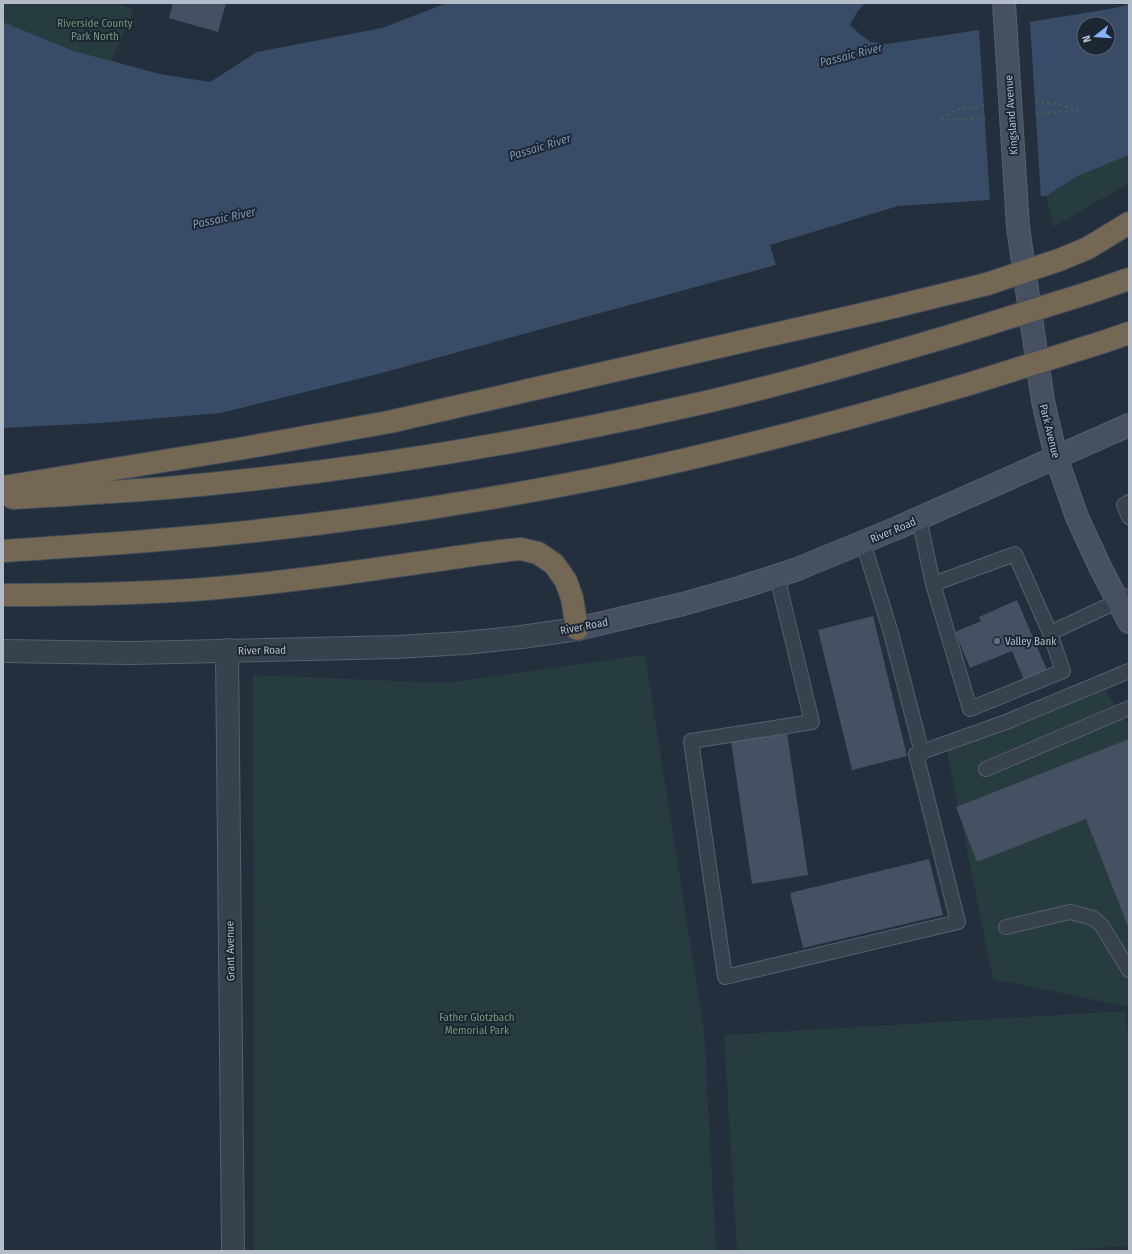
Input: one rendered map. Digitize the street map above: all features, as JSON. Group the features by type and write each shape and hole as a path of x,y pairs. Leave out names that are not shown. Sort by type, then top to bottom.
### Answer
{"highway":[{"path":"3,487 244,448 390,422 900,305 987,284 1059,260 1088,248 1129,223"},
{"path":"3,498 166,488 254,479 356,466 516,441 685,407 781,383 953,335 1129,279"},
{"path":"3,551 260,531 348,520 525,492 610,476 712,454 794,434 969,384 1129,333"},
{"path":"3,595 71,595 216,588 306,578 501,550 521,549 538,553 554,564 566,580 572,598 577,629"}],"main road":[{"name":"Kingsland Avenue","path":"1004,3 1018,227"},
{"name":"Park Avenue","path":"1018,227 1043,401 1056,457 1077,517 1101,569 1123,599 1129,622"},
{"name":"River Road","path":"577,629 683,604 795,570 919,518 1129,425"}],"street":[{"name":"River Road","path":"3,651 130,652 350,649 464,643 577,629"},
{"name":"Grant Avenue","path":"227,650 233,1251"}],"lane":[{"path":"1129,502 1124,505 1129,517"},
{"path":"919,518 933,584 970,709 1063,671 1050,633 1015,554 933,584"},
{"path":"863,542 891,633 922,752"},
{"path":"777,576 812,722 691,741 725,977 958,922 916,754 1006,722 1129,671"},
{"path":"1050,633 1123,599"},
{"path":"986,769 1129,708"},
{"path":"1006,927 1070,912 1093,918 1102,926 1129,970"}],"path":[{"path":"1035,102 1053,103 1078,110 1036,114"},
{"path":"984,105 956,110 940,120 985,118"}],"green space":[{"name":"Riverside County Park North","path":"3,3 117,3 133,10 111,61 74,51 3,22"},
{"path":"1129,155 1129,183 1054,227 1046,196 1080,175"},
{"name":"Father Glotzbach Memorial Park","path":"645,655 704,1031 716,1251 254,1251 253,675 446,683"},
{"path":"1100,679 1114,705 1129,725 1129,1007 993,979 944,736"},
{"path":"1126,1011 1129,1055 1129,1246 1047,1251 737,1251 724,1035"}],"water":[{"name":"Passaic River","path":"447,3 1129,3 1129,155 1080,175 1046,196 898,206 770,245 776,265 374,375 221,413 100,423 3,428 3,22 74,51 160,74 210,82 257,52 382,28"}],"pier":[{"path":"865,3 1129,4 1115,8 1030,22 1041,199 990,202 979,30 887,44 871,42 850,25 857,12"}],"building":[{"path":"173,3 226,3 218,32 169,18"},
{"name":"Valley Bank","path":"1017,600 1047,670 1024,680 1012,651 970,668 955,632 981,621 979,617"},
{"path":"873,616 907,756 852,770 818,630"},
{"path":"787,733 808,875 752,884 731,741"},
{"path":"1129,739 1129,929 1086,819 977,862 956,807"},
{"path":"929,859 943,915 803,948 790,893"}],"place":[{"name":"Valley Bank","path":"997,641"}]}
